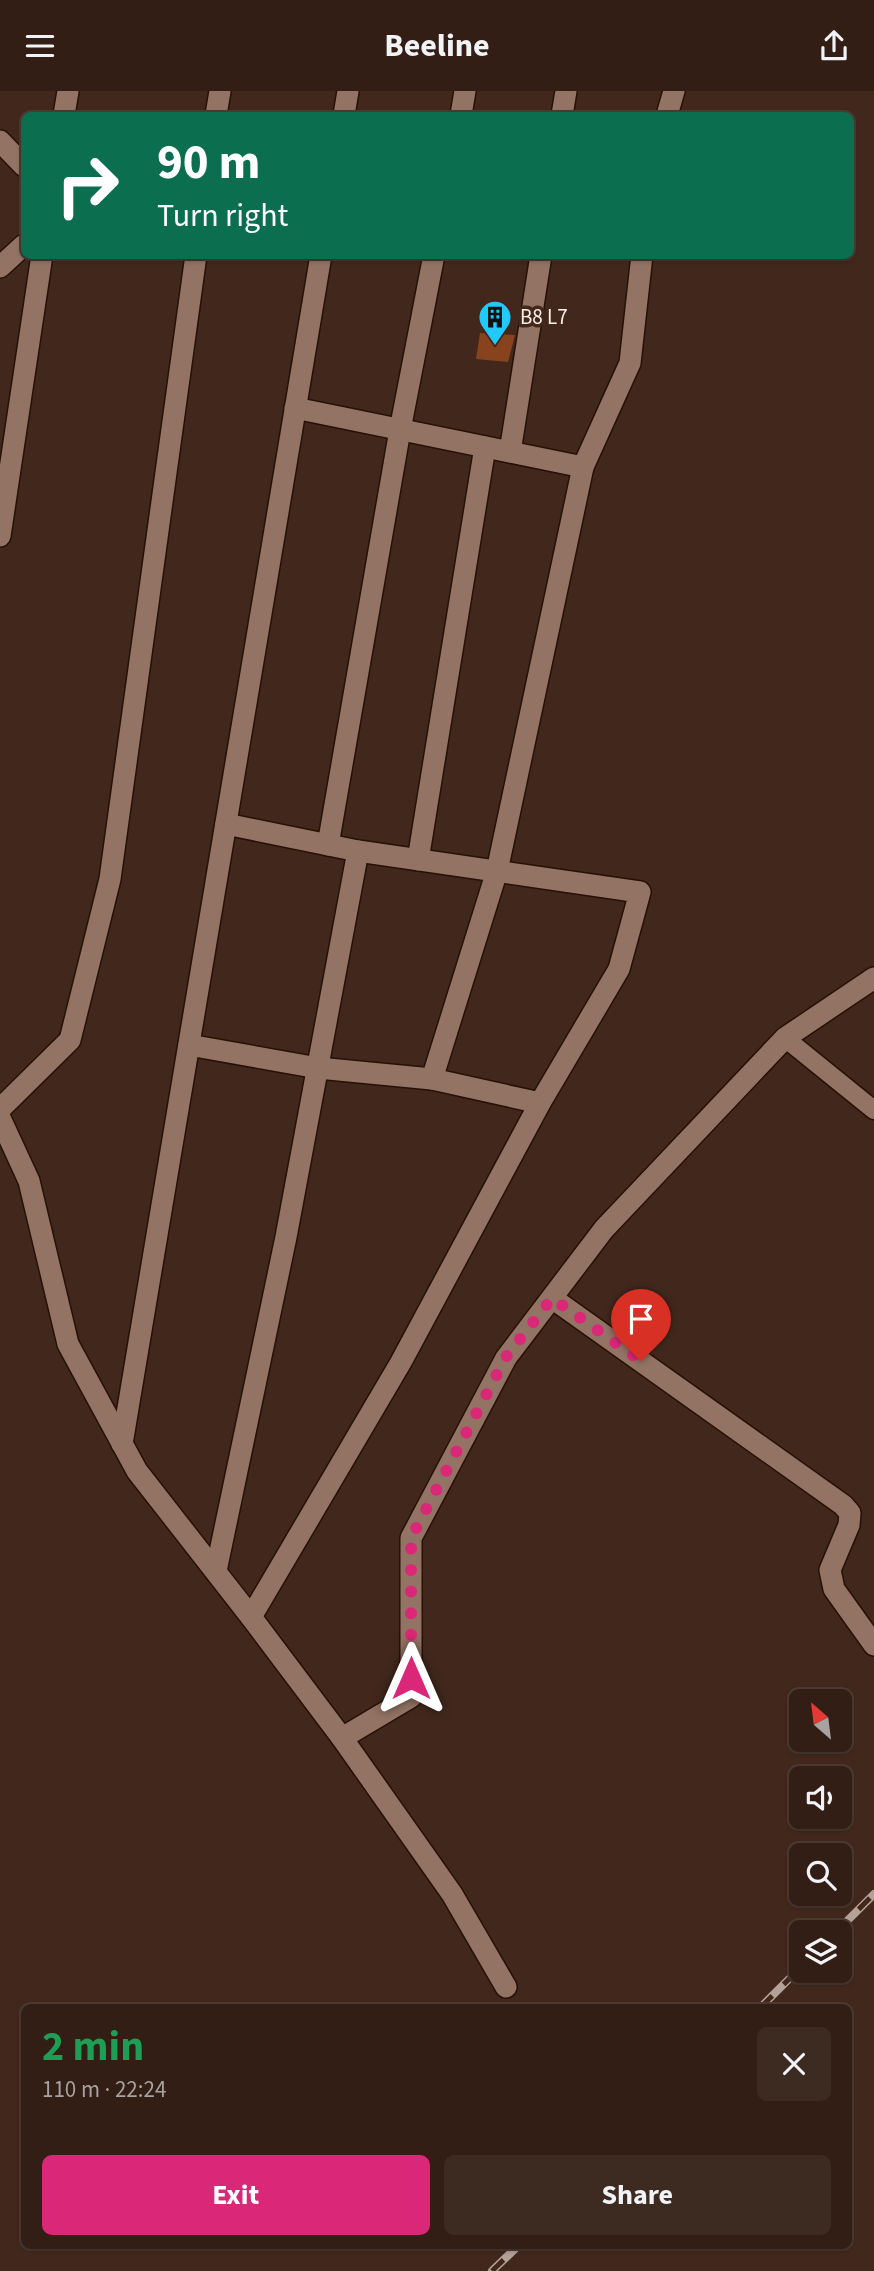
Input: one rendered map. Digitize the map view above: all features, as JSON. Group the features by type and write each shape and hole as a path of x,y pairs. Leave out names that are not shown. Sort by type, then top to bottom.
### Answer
{"street":[{"path":"64,112 68,91"},
{"path":"216,112 220,91"},
{"path":"344,112 348,91"},
{"path":"462,112 465,91"},
{"path":"562,112 566,91"},
{"path":"668,112 674,91"},
{"path":"0,141 21,163"},
{"path":"0,267 21,248"},
{"path":"0,536 41,259"},
{"path":"0,1109 70,1040 110,879 195,259"},
{"path":"122,1444 320,259"},
{"path":"328,845 432,259"},
{"path":"510,452 540,259"},
{"path":"432,1079 498,871 583,467 630,363 642,259"},
{"path":"295,408 583,467"},
{"path":"418,860 485,447"},
{"path":"226,824 358,851 640,892 619,969 540,1103 401,1362 251,1617"},
{"path":"216,1571 286,1237 358,851"},
{"path":"342,1738 411,1697 411,1538 506,1357 604,1229 785,1038 874,978"},
{"path":"189,1045 318,1068 432,1079 540,1103"},
{"path":"0,1118 29,1181 68,1344 137,1471 342,1738 452,1894 506,1987"},
{"path":"552,1298 843,1505 850,1513 849,1525 830,1570 834,1589 874,1645"}],"lane":[{"path":"785,1038 874,1110"}],"building":[{"name":"B8 L7","path":"480,333 515,335 508,362 476,359"}],"railway":[{"path":"848,1920 874,1894"},
{"path":"764,2004 789,1979"},
{"path":"492,2271 515,2249"}],"place":[{"name":"B8 L7","path":"495,347"}],"route":[{"path":"411,1678 411,1538 506,1357 552,1298 641,1361"}]}
